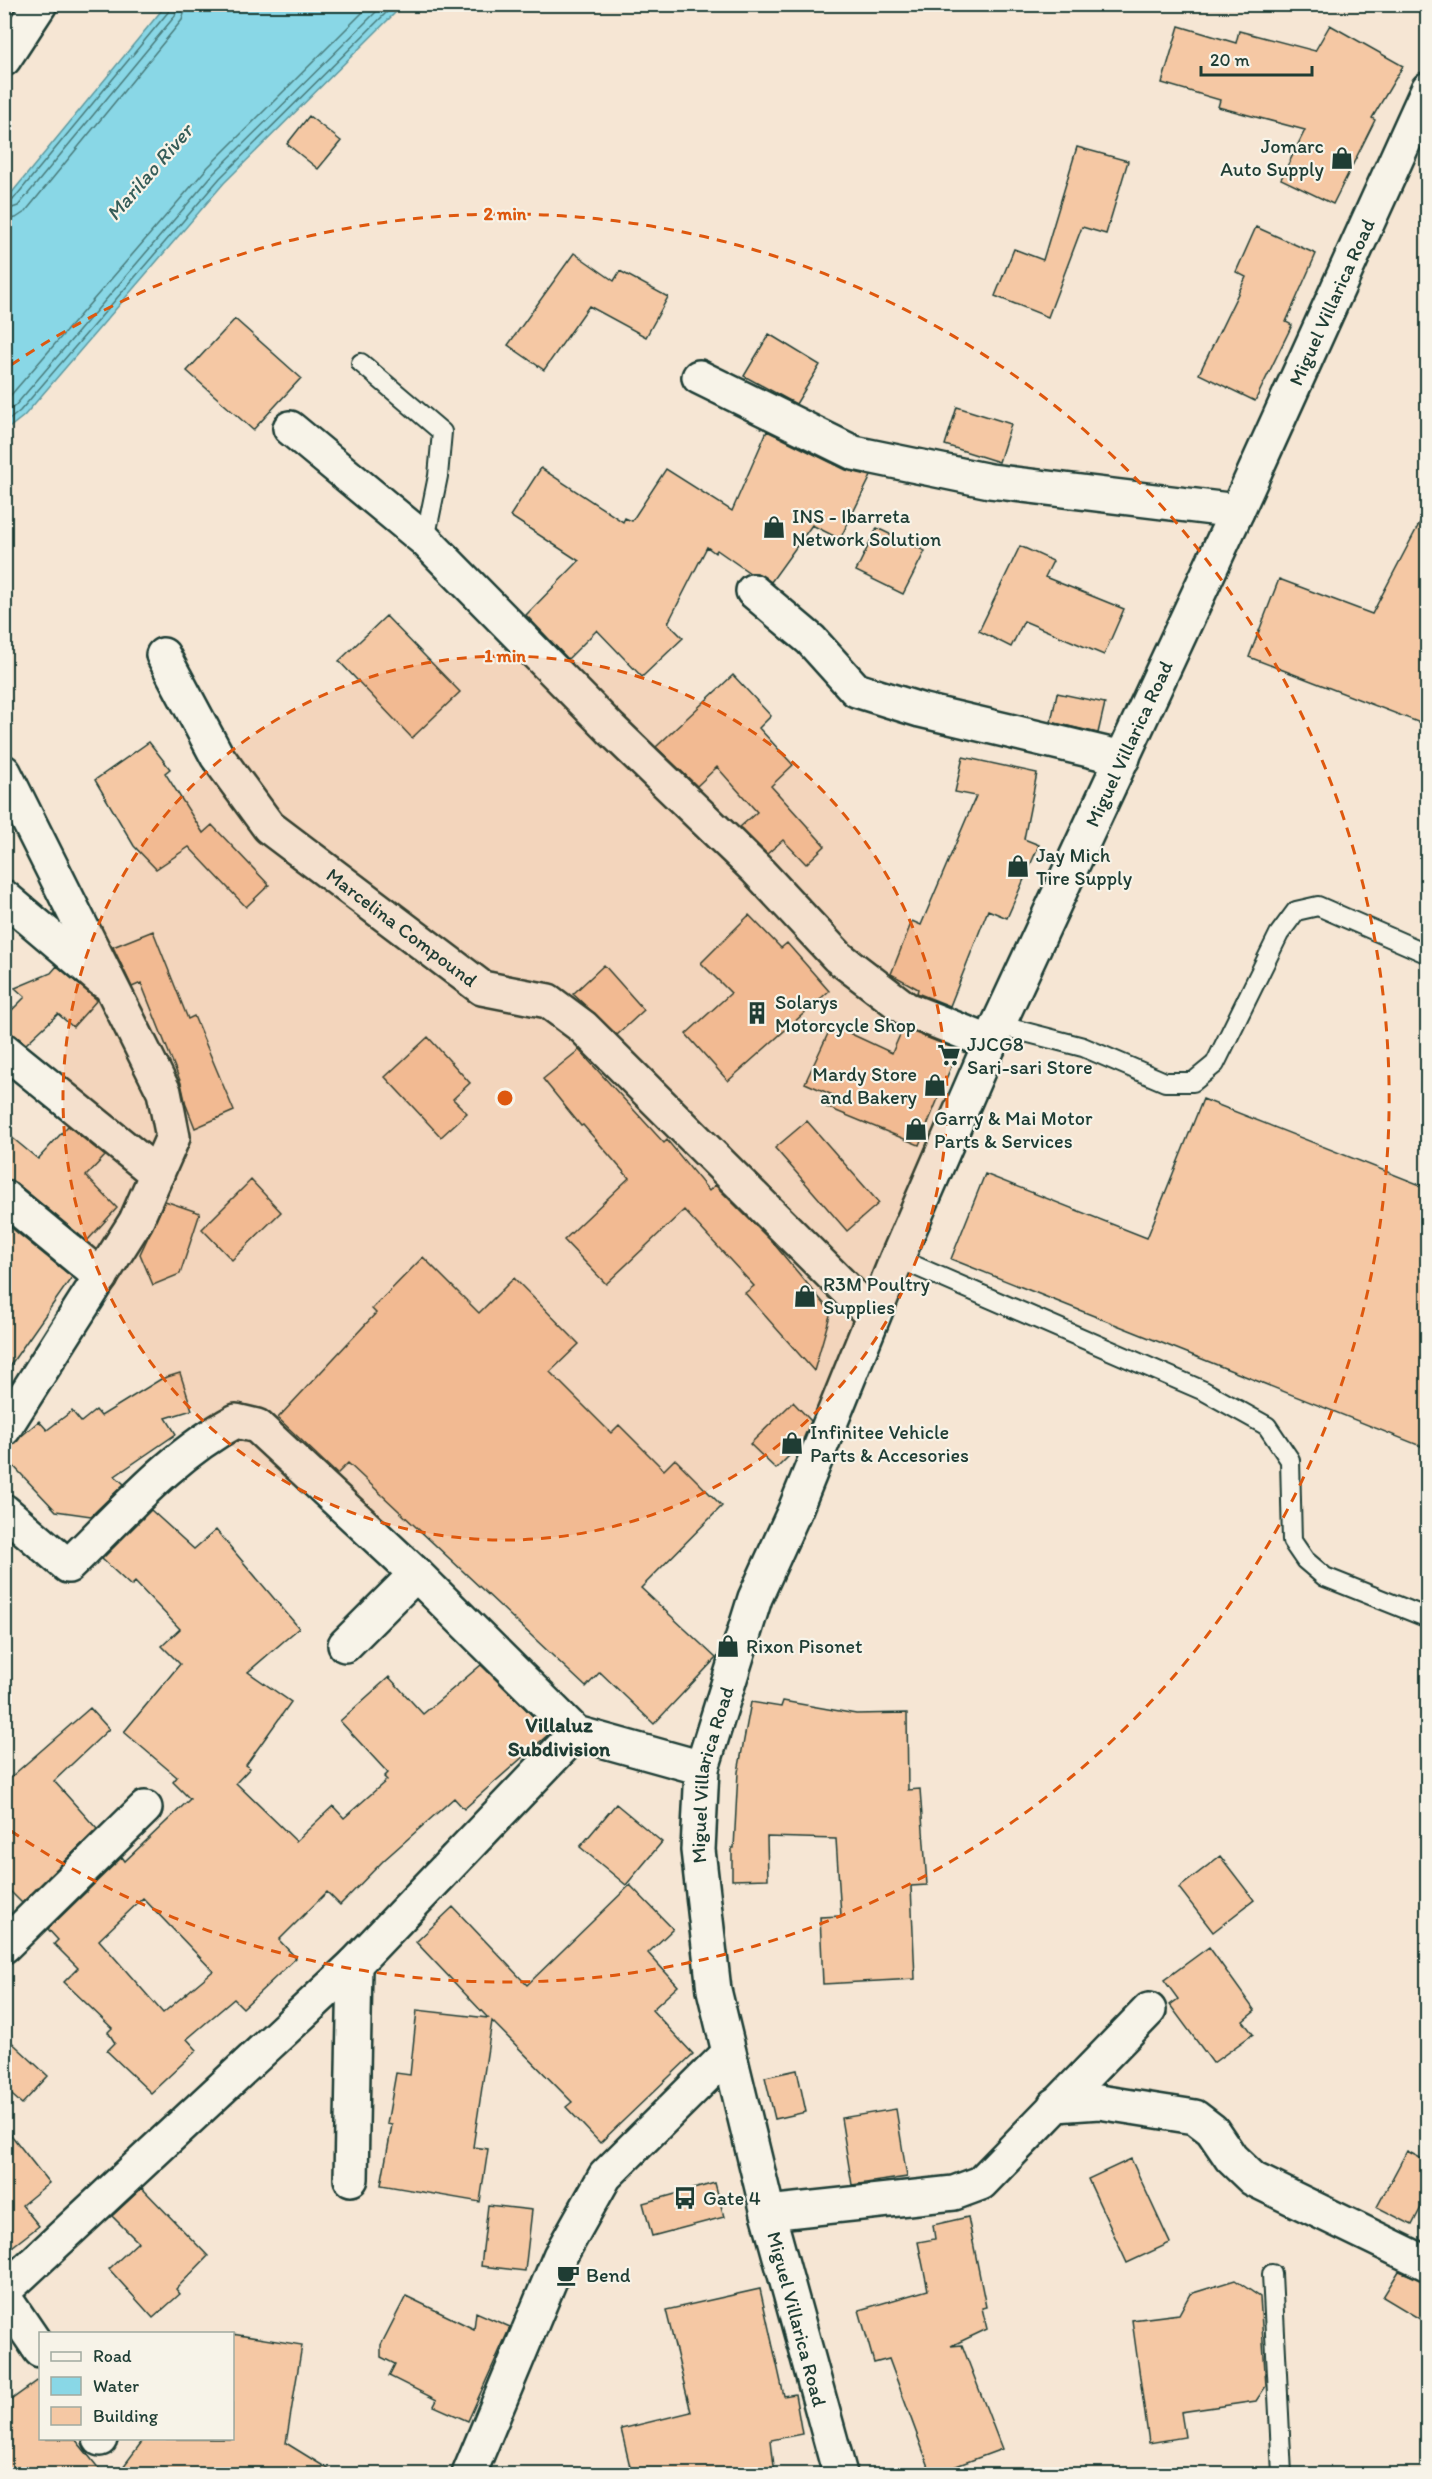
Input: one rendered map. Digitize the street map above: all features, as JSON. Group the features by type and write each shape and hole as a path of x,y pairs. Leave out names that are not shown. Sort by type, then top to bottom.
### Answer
{"street":[{"path":"4,59 40,4"},
{"name":"Miguel Villarica Road","path":"840,2475 768,2214 714,1990 698,1850 702,1768 755,1598 795,1510 897,1258 994,1034 1237,511 1428,89"},
{"path":"699,377 854,453 990,481 1237,511"},
{"path":"290,428 425,540 611,729 756,869 838,957 906,1009 994,1034"},
{"path":"753,591 785,621 811,640 856,690 920,710 1123,758"},
{"name":"Marcelina Compound","path":"163,655 217,756 269,827 482,988 548,1001 583,1027 873,1316"},
{"path":"4,772 164,1092 173,1137 136,1221 4,1429"},
{"path":"4,897 114,990"},
{"path":"4,1050 157,1174"},
{"path":"4,1197 101,1277"},
{"path":"4,1510 68,1566 168,1471 212,1433 236,1421 257,1426 416,1574 576,1733 702,1768"},
{"path":"345,1645 416,1574"},
{"path":"4,2291 355,1964 576,1733"},
{"path":"4,1946 145,1808"},
{"path":"351,2179 355,1964"},
{"path":"768,2214 954,2193 981,2183 1149,2010"},
{"path":"469,2475 560,2256 605,2176 728,2054"},
{"path":"1055,2105 1099,2102 1195,2117 1212,2130 1231,2158 1253,2179 1428,2264"},
{"path":"4,2297 39,2349"}],"lane":[{"path":"361,363 442,432 438,476 425,540"},
{"path":"994,1034 1083,1047 1165,1082 1193,1082 1215,1064 1279,934 1296,911 1318,906 1428,954"},
{"path":"897,1258 1204,1391 1267,1426 1290,1460 1292,1541 1305,1560 1325,1577 1428,1618"},
{"path":"1272,2274 1282,2475"}],"water":[{"name":"Marilao River","path":"166,5 403,5 224,183 24,416 5,431 5,201"}],"building":[{"path":"1330,25 1403,66 1372,118 1375,120 1333,204 1281,179 1305,130 1218,107 1220,100 1162,83 1179,26 1236,43 1239,31 1315,51"},
{"path":"309,116 341,141 318,169 287,144"},
{"path":"1077,147 1128,161 1106,234 1082,227 1048,317 995,296 1014,249 1043,260"},
{"path":"1256,227 1316,254 1286,322 1292,325 1255,401 1199,374 1246,277 1236,272"},
{"path":"574,253 614,281 620,271 668,297 646,337 589,306 544,370 508,345"},
{"path":"235,319 301,378 253,430 187,371"},
{"path":"769,334 820,365 796,404 744,376"},
{"path":"957,407 1011,424 999,462 945,445"},
{"path":"767,431 846,470 871,476 840,539 812,525 771,582 757,573 750,573 717,550 715,553 707,547 668,623 683,638 642,677 597,630 568,659 526,615 579,561 510,516 541,468 623,522 625,518 632,521 666,469 732,511"},
{"path":"1428,507 1428,726 1249,657 1279,579 1372,614"},
{"path":"877,528 925,551 903,594 856,571"},
{"path":"1020,546 1053,561 1045,577 1124,609 1104,655 1024,621 1011,647 979,631"},
{"path":"386,616 460,692 412,738 339,661"},
{"path":"733,675 771,716 759,728 793,765 771,786 825,846 806,864 783,840 767,854 740,827 757,812 717,767 697,786 656,747"},
{"path":"1057,693 1105,703 1098,733 1051,722"},
{"path":"149,742 170,769 165,773 203,833 212,825 269,885 246,907 189,847 156,869 134,846 95,780"},
{"path":"963,757 1037,773 1024,839 1039,845 1007,918 988,910 950,1006 917,993 918,989 891,974 912,921 921,925 976,796 955,792"},
{"name":"Solarys Motorcycle Shop","path":"749,915 781,948 787,943 829,991 728,1081 686,1034 731,993 701,963"},
{"path":"153,931 188,1019 194,1016 234,1111 195,1128 181,1083 141,983 132,987 113,947"},
{"path":"604,965 644,1010 617,1035 573,994"},
{"path":"57,966 97,1000 73,1027 58,1014 26,1044 15,1035 4,1032 4,1018 25,997 15,988 51,973"},
{"path":"832,1025 892,1053 903,1028 958,1050 919,1145 824,1106 835,1096 805,1083"},
{"path":"428,1037 470,1083 453,1099 467,1113 441,1137 385,1077"},
{"path":"579,1050 664,1143 667,1140 709,1191 715,1185 774,1244 831,1312 814,1371 745,1293 754,1286 684,1210 606,1284 564,1240 629,1178 583,1125 581,1126 543,1079"},
{"path":"1203,1099 1428,1188 1428,1449 951,1259 985,1174 1147,1238"},
{"path":"807,1121 879,1203 847,1231 775,1148"},
{"path":"68,1126 105,1156 86,1176 117,1208 87,1241 16,1183 4,1179 4,1131 38,1159"},
{"path":"251,1180 281,1212 232,1260 202,1229"},
{"path":"165,1201 200,1213 180,1274 153,1285 140,1254"},
{"path":"4,1222 72,1277 4,1374"},
{"path":"423,1257 479,1313 514,1278 579,1344 550,1372 611,1433 619,1425 664,1470 675,1459 722,1506 641,1588 716,1658 654,1724 600,1672 586,1687 348,1463 337,1474 278,1418 376,1313 372,1309"},
{"path":"180,1373 192,1410 166,1418 176,1434 115,1476 124,1484 91,1516 56,1511 4,1456 4,1451 39,1421 47,1430 72,1411 81,1422 96,1410 101,1416 161,1379"},
{"path":"793,1402 811,1421 801,1444 776,1469 750,1444"},
{"path":"151,1510 194,1549 216,1530 299,1628 248,1672 291,1702 246,1765 250,1768 236,1783 296,1841 333,1806 344,1818 387,1780 384,1777 388,1773 340,1721 389,1677 423,1714 481,1665 550,1733 464,1809 454,1798 384,1860 340,1905 327,1892 279,1940 296,1958 243,2008 234,1999 187,2039 197,2050 151,2093 107,2051 115,2043 108,2032 112,2028 64,1982 78,1968 54,1944 58,1940 48,1929 122,1857 125,1861 190,1799 173,1782 177,1777 124,1732 180,1664 162,1646 180,1629 135,1582 131,1586 102,1559","holes":["143,1898 213,1971 163,2013 99,1940"]},
{"path":"783,1701 856,1714 907,1713 908,1790 920,1789 927,1885 911,1886 915,1979 823,1984 820,1917 841,1916 836,1839 767,1837 768,1879 732,1880 738,1772 751,1702 781,1707"},
{"path":"90,1708 109,1729 54,1781 97,1829 22,1903 4,1885 4,1783"},
{"path":"616,1804 662,1842 626,1885 580,1847"},
{"path":"1220,1856 1254,1900 1213,1932 1179,1888"},
{"path":"630,1885 673,1929 648,1953 678,1986 652,2010 693,2054 600,2143 566,2107 572,2102 492,2021 473,2147 488,2149 480,2202 381,2185 392,2125 387,2124 396,2073 410,2075 417,2010 488,2018 416,1942 453,1907 527,1985"},
{"path":"1209,1947 1255,2011 1243,2021 1253,2034 1213,2063 1170,2005 1178,1999 1164,1980"},
{"path":"4,2035 48,2076 22,2104 4,2088"},
{"path":"797,2070 806,2112 775,2119 765,2077"},
{"path":"896,2109 907,2177 852,2185 841,2118"},
{"path":"4,2126 49,2183 22,2205 39,2226 4,2253"},
{"path":"1407,2151 1428,2162 1428,2194 1412,2225 1377,2207"},
{"path":"1131,2159 1170,2243 1127,2263 1088,2179"},
{"path":"715,2183 724,2217 652,2236 643,2203"},
{"path":"142,2188 208,2256 176,2289 180,2294 153,2318 109,2269 138,2242 112,2216"},
{"path":"488,2205 532,2210 525,2271 481,2266"},
{"path":"968,2217 986,2307 982,2308 987,2329 951,2346 962,2345 1002,2449 932,2475 889,2359 874,2363 859,2310 928,2290 918,2242 935,2239 933,2225"},
{"path":"1399,2271 1428,2282 1428,2324 1383,2297"},
{"path":"1235,2280 1260,2297 1266,2386 1256,2401 1181,2412 1185,2437 1149,2443 1132,2320 1179,2314 1190,2294"},
{"path":"760,2289 784,2396 795,2394 802,2434 771,2440 775,2475 632,2475 621,2429 691,2412 666,2310"},
{"path":"406,2296 474,2329 476,2312 510,2327 468,2421 434,2406 437,2400 389,2376 395,2364 381,2357 381,2345"},
{"path":"234,2334 302,2345 286,2443 338,2475 117,2475 143,2440 234,2440"},
{"path":"39,2380 39,2440 76,2440 104,2475 4,2475 4,2405"}],"place":[{"name":"Jomarc Auto Supply","path":"1342,158"},
{"name":"INS - Ibarreta Network Solution","path":"774,527"},
{"name":"Jay Mich Tire Supply","path":"1018,866"},
{"name":"Solarys Motorcycle Shop","path":"757,1013"},
{"name":"JJCG8 Sari-sari Store","path":"949,1055"},
{"name":"Mardy Store and Bakery","path":"935,1085"},
{"name":"Garry & Mai Motor Parts & Services","path":"916,1129"},
{"name":"R3M Poultry Supplies","path":"805,1296"},
{"name":"Infinitee Vehicle Parts & Accesories","path":"792,1443"},
{"name":"Rixon Pisonet","path":"728,1646"},
{"name":"Gate 4","path":"685,2198"},
{"name":"Bend","path":"568,2275"}],"district":[{"name":"Villaluz Subdivision","path":"559,1736"}]}
